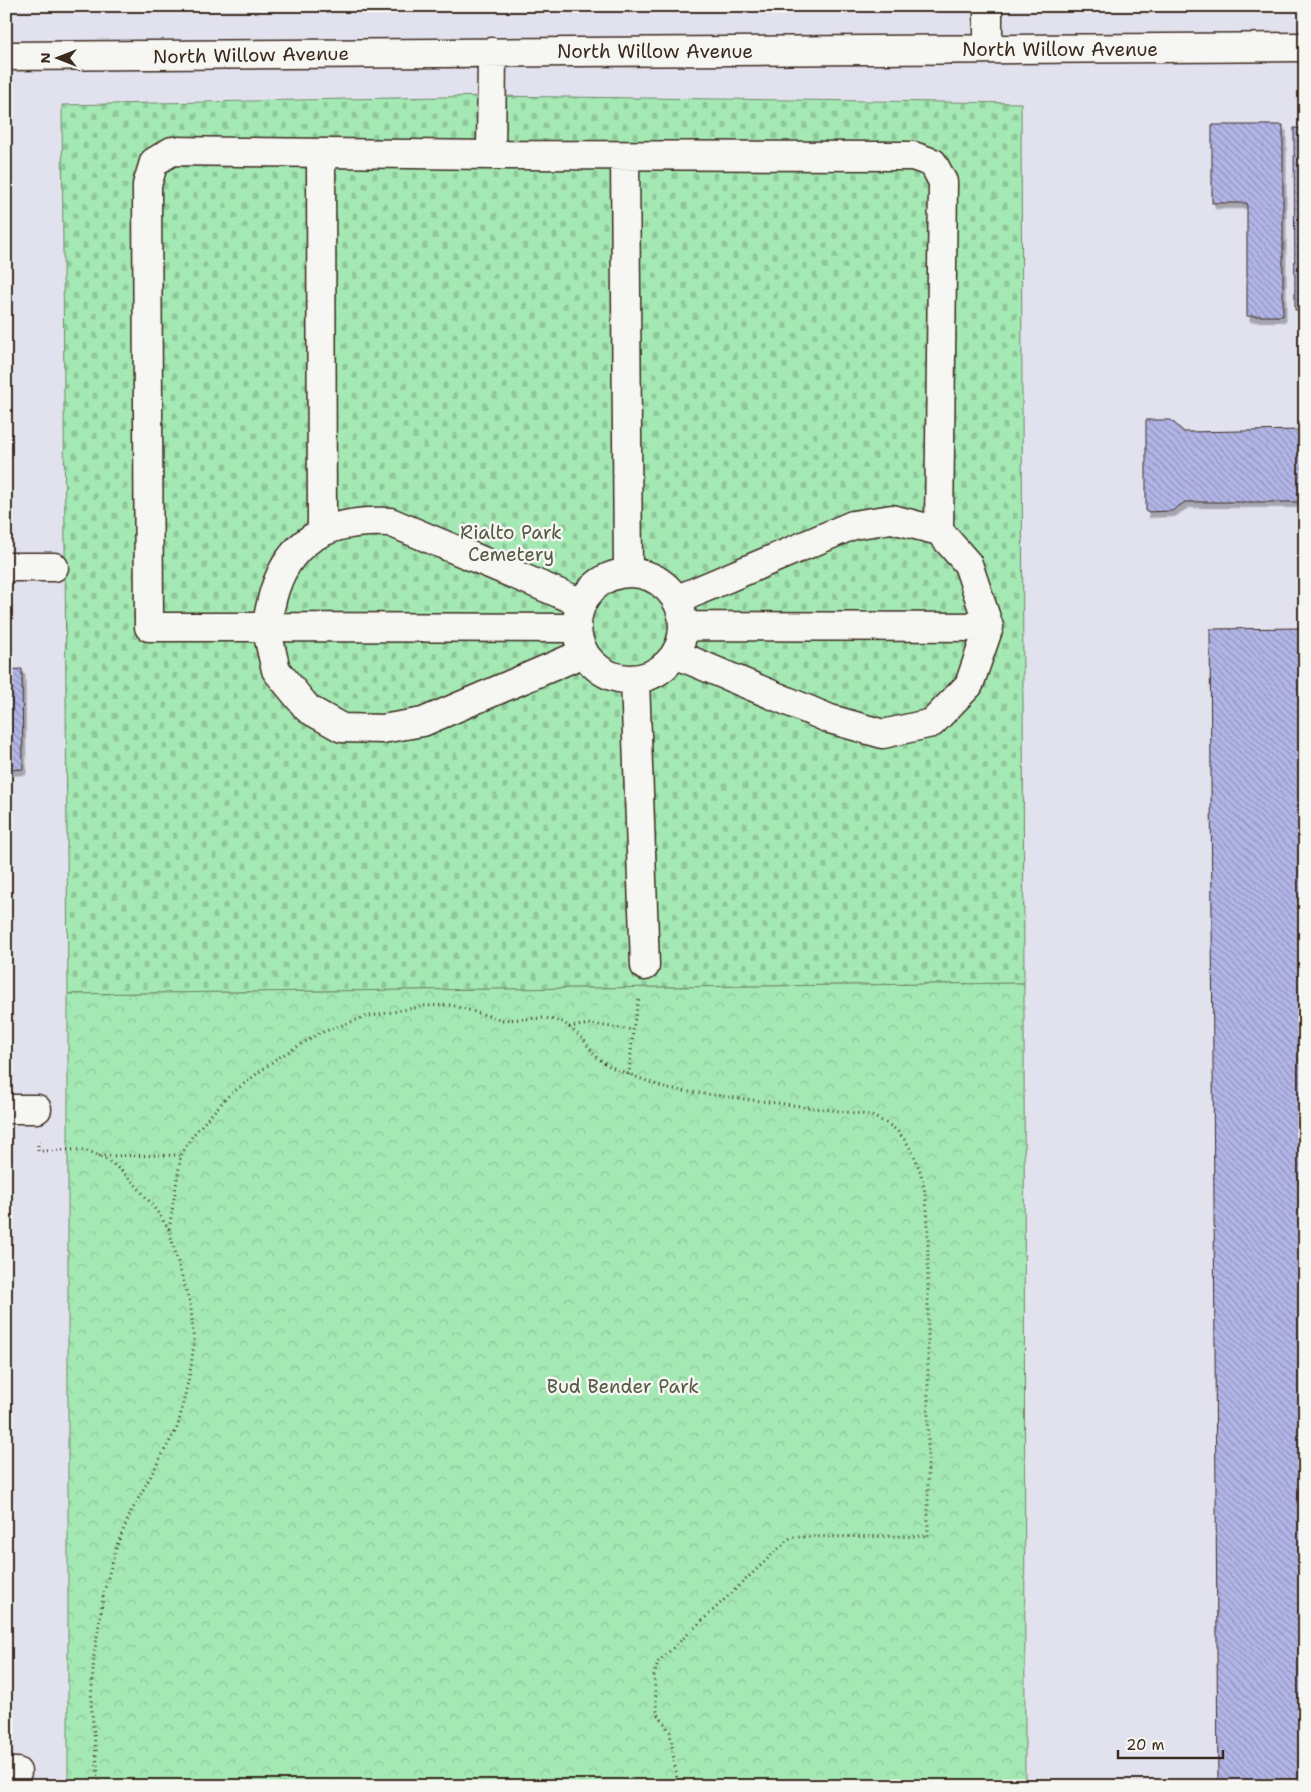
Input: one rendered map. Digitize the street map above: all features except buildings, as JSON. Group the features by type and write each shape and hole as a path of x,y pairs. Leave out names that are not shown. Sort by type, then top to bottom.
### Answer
{"street":[{"path":"988,6 988,49"},
{"name":"North Willow Avenue","path":"6,56 1305,47"},
{"path":"490,155 492,52"},
{"path":"581,628 149,627 148,185 154,162 172,151 321,154 914,156 933,163 943,182 939,531"},
{"path":"321,154 322,532"},
{"path":"625,156 628,573"},
{"path":"675,654 830,719 882,734 932,723 970,684 989,627 968,564 939,531 892,519 853,525 679,613"},
{"path":"390,522 581,628 423,722 382,729 342,728 308,709 276,670 266,627 275,589 288,560 304,542 344,523 390,522"},
{"path":"6,568 54,567"},
{"path":"628,573 642,574 656,580 667,588 679,613 681,641 675,654 664,667 651,675 635,679 620,679 606,674 593,665 581,628 590,591 614,575 628,573"},
{"path":"679,613 989,627"},
{"path":"635,679 642,977"},
{"path":"6,1109 37,1109"}],"path":[{"path":"629,1075 633,1030 642,977"},
{"path":"169,1230 181,1155 193,1135 227,1096 276,1059 320,1034 365,1017 425,1006 451,1005 503,1020 545,1018 563,1022 583,1039 596,1057 629,1075 667,1089 870,1116 899,1132 920,1170 928,1203 928,1536 791,1537 658,1662 654,1677 657,1712 670,1732 678,1786"},
{"path":"569,1027 592,1024 633,1030"},
{"path":"69,1150 83,1150 98,1156 130,1178 158,1212 169,1230 191,1308 194,1344 190,1373 178,1426 131,1512 117,1545 104,1592 94,1656 92,1702 99,1786"},
{"path":"98,1156 181,1155"}],"green space":[{"name":"Rialto Park Cemetery","path":"489,96 1021,103 1024,983 68,994 62,105"},
{"name":"Bud Bender Park","path":"1024,983 1025,1786 68,1786 68,994"}]}
